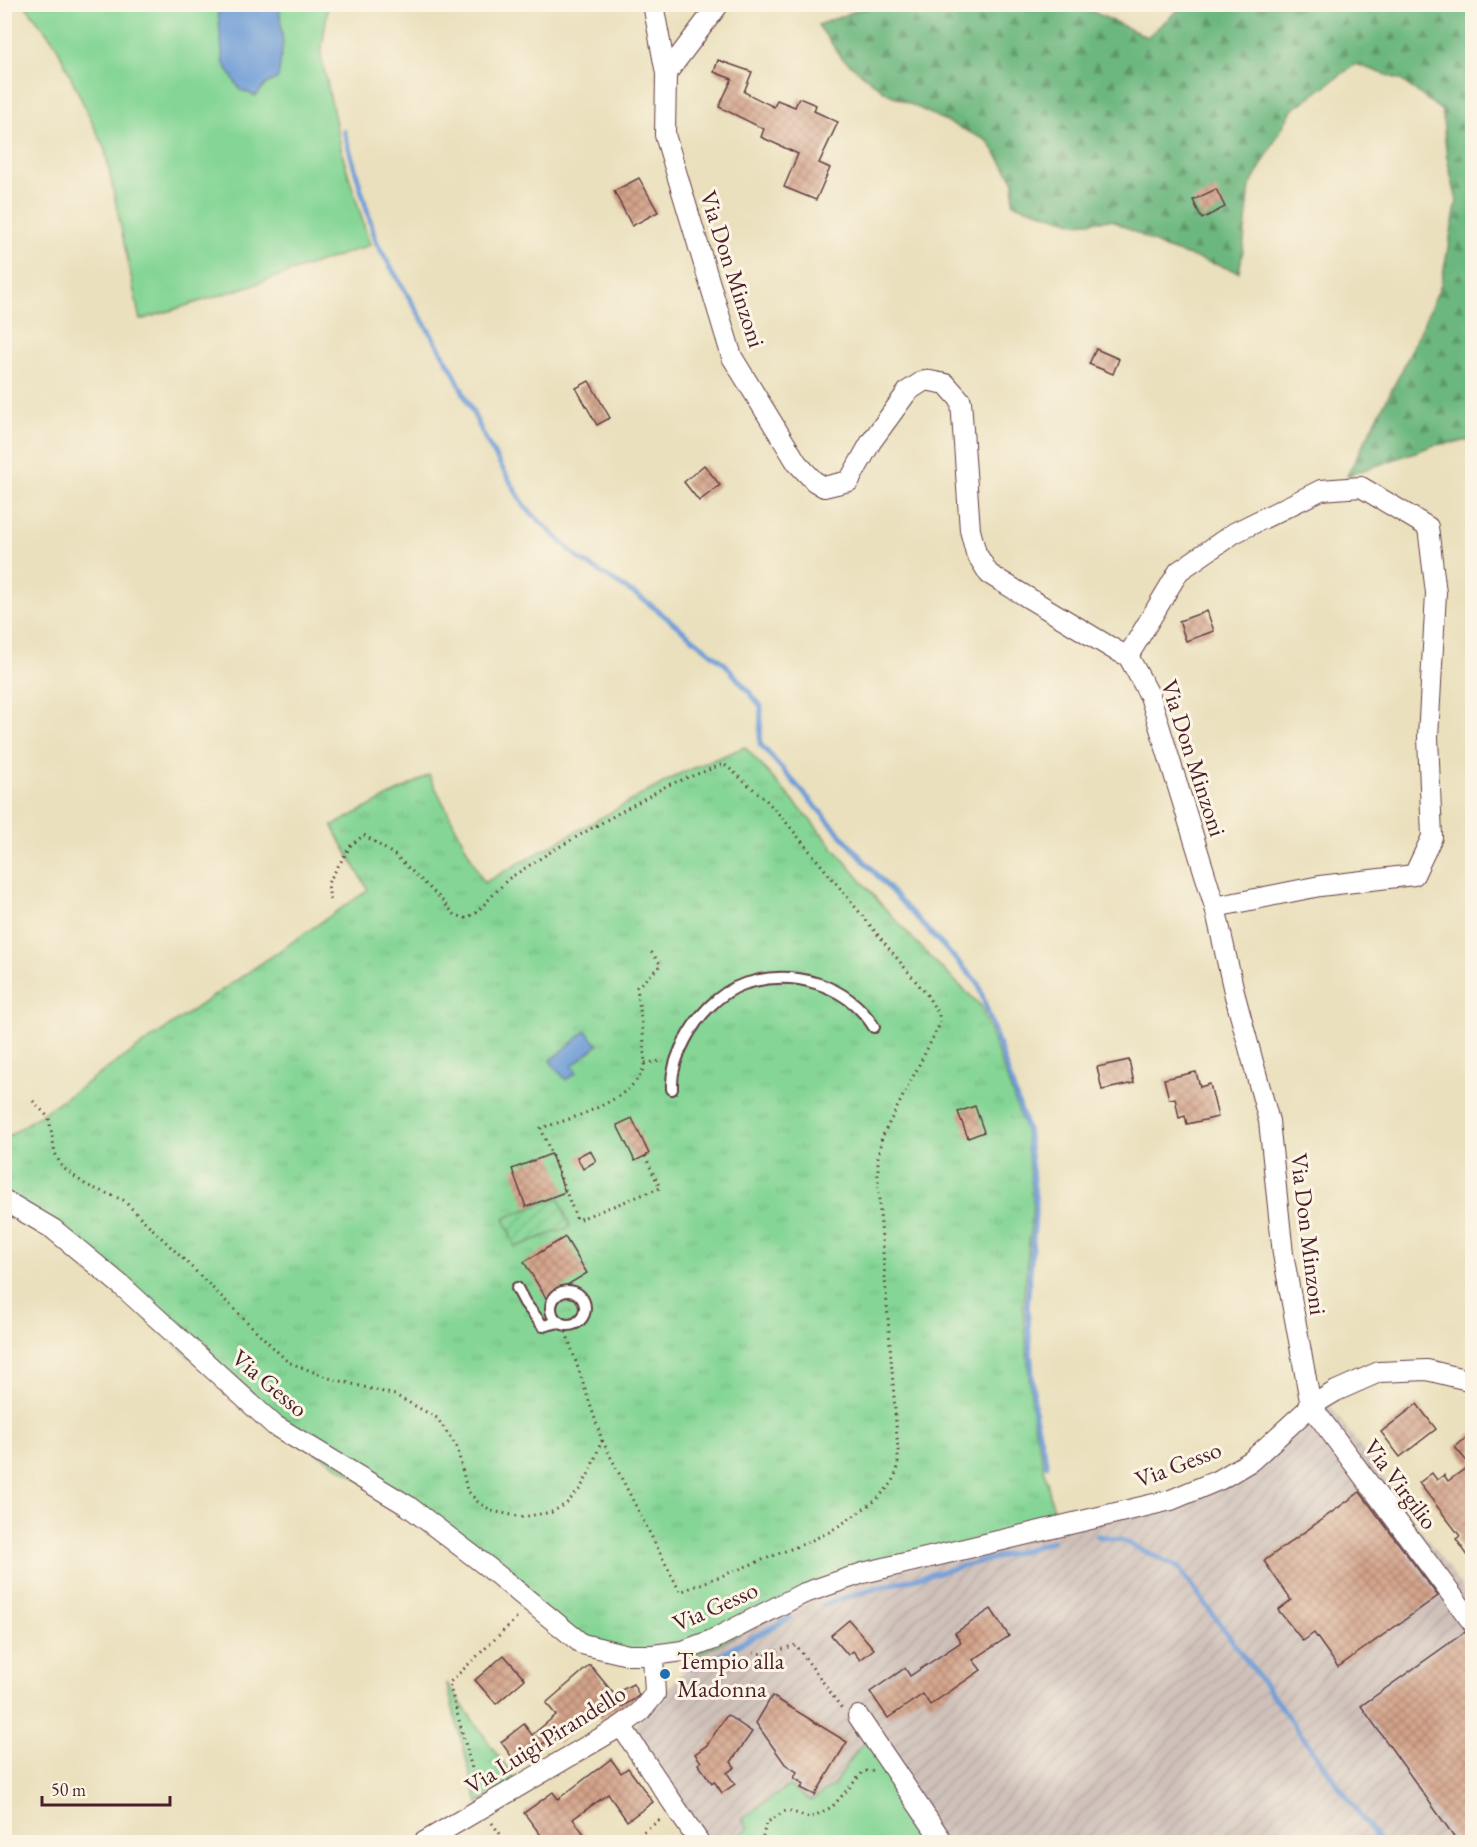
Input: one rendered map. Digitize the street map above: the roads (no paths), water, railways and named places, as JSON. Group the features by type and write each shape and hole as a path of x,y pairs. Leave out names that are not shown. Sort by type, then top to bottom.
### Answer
{"street":[{"path":"653,4 666,74"},
{"path":"666,74 719,4"},
{"name":"Via Don Minzoni","path":"666,74 665,135 732,357 797,462 814,481 825,487 849,481 871,442 908,391 925,380 946,384 961,401 970,530 976,553 989,574 1128,656 1150,696 1215,907 1238,1006 1269,1121 1283,1254 1311,1406"},
{"path":"1128,656 1179,571 1234,533 1321,490 1361,487 1428,527 1436,593 1428,737 1432,837 1414,875 1320,886 1215,907"},
{"name":"Via Gesso","path":"4,1200 53,1229 122,1286 274,1425 408,1506 582,1644 628,1655 653,1655 683,1651 712,1640 802,1593 863,1573 1171,1500 1221,1479 1251,1461 1311,1406 1336,1391 1379,1372 1426,1370 1473,1381"},
{"name":"Via Virgilio","path":"1311,1406 1473,1622"},
{"name":"Via Luigi Pirandello","path":"424,1842 621,1726 640,1712 655,1694 653,1655"},
{"path":"851,1713 944,1842"},
{"path":"621,1726 699,1842"}],"lane":[{"path":"672,1089 671,1075 691,1029 702,1014 742,985 759,980 797,978 813,982 852,1000 865,1012 874,1027"},
{"path":"517,1288 525,1303 543,1326 562,1324"}],"water":[{"path":"219,5 279,5 283,43 278,78 266,84 256,96 240,90 223,62"},
{"path":"586,1031 598,1045 572,1066 577,1072 566,1080 550,1061"}],"waterway":[{"path":"344,131 377,244 453,371 486,440 525,507 578,558 647,602 725,664 761,706 760,744 891,891 978,983 1027,1129 1036,1204 1027,1307 1035,1416 1047,1465"},
{"path":"1097,1536 1121,1540 1178,1567 1380,1842"},
{"path":"823,1605 866,1591 1052,1541"},
{"path":"692,1669 790,1618"}],"place":[{"name":"Tempio alla Madonna","path":"665,1674"}]}
